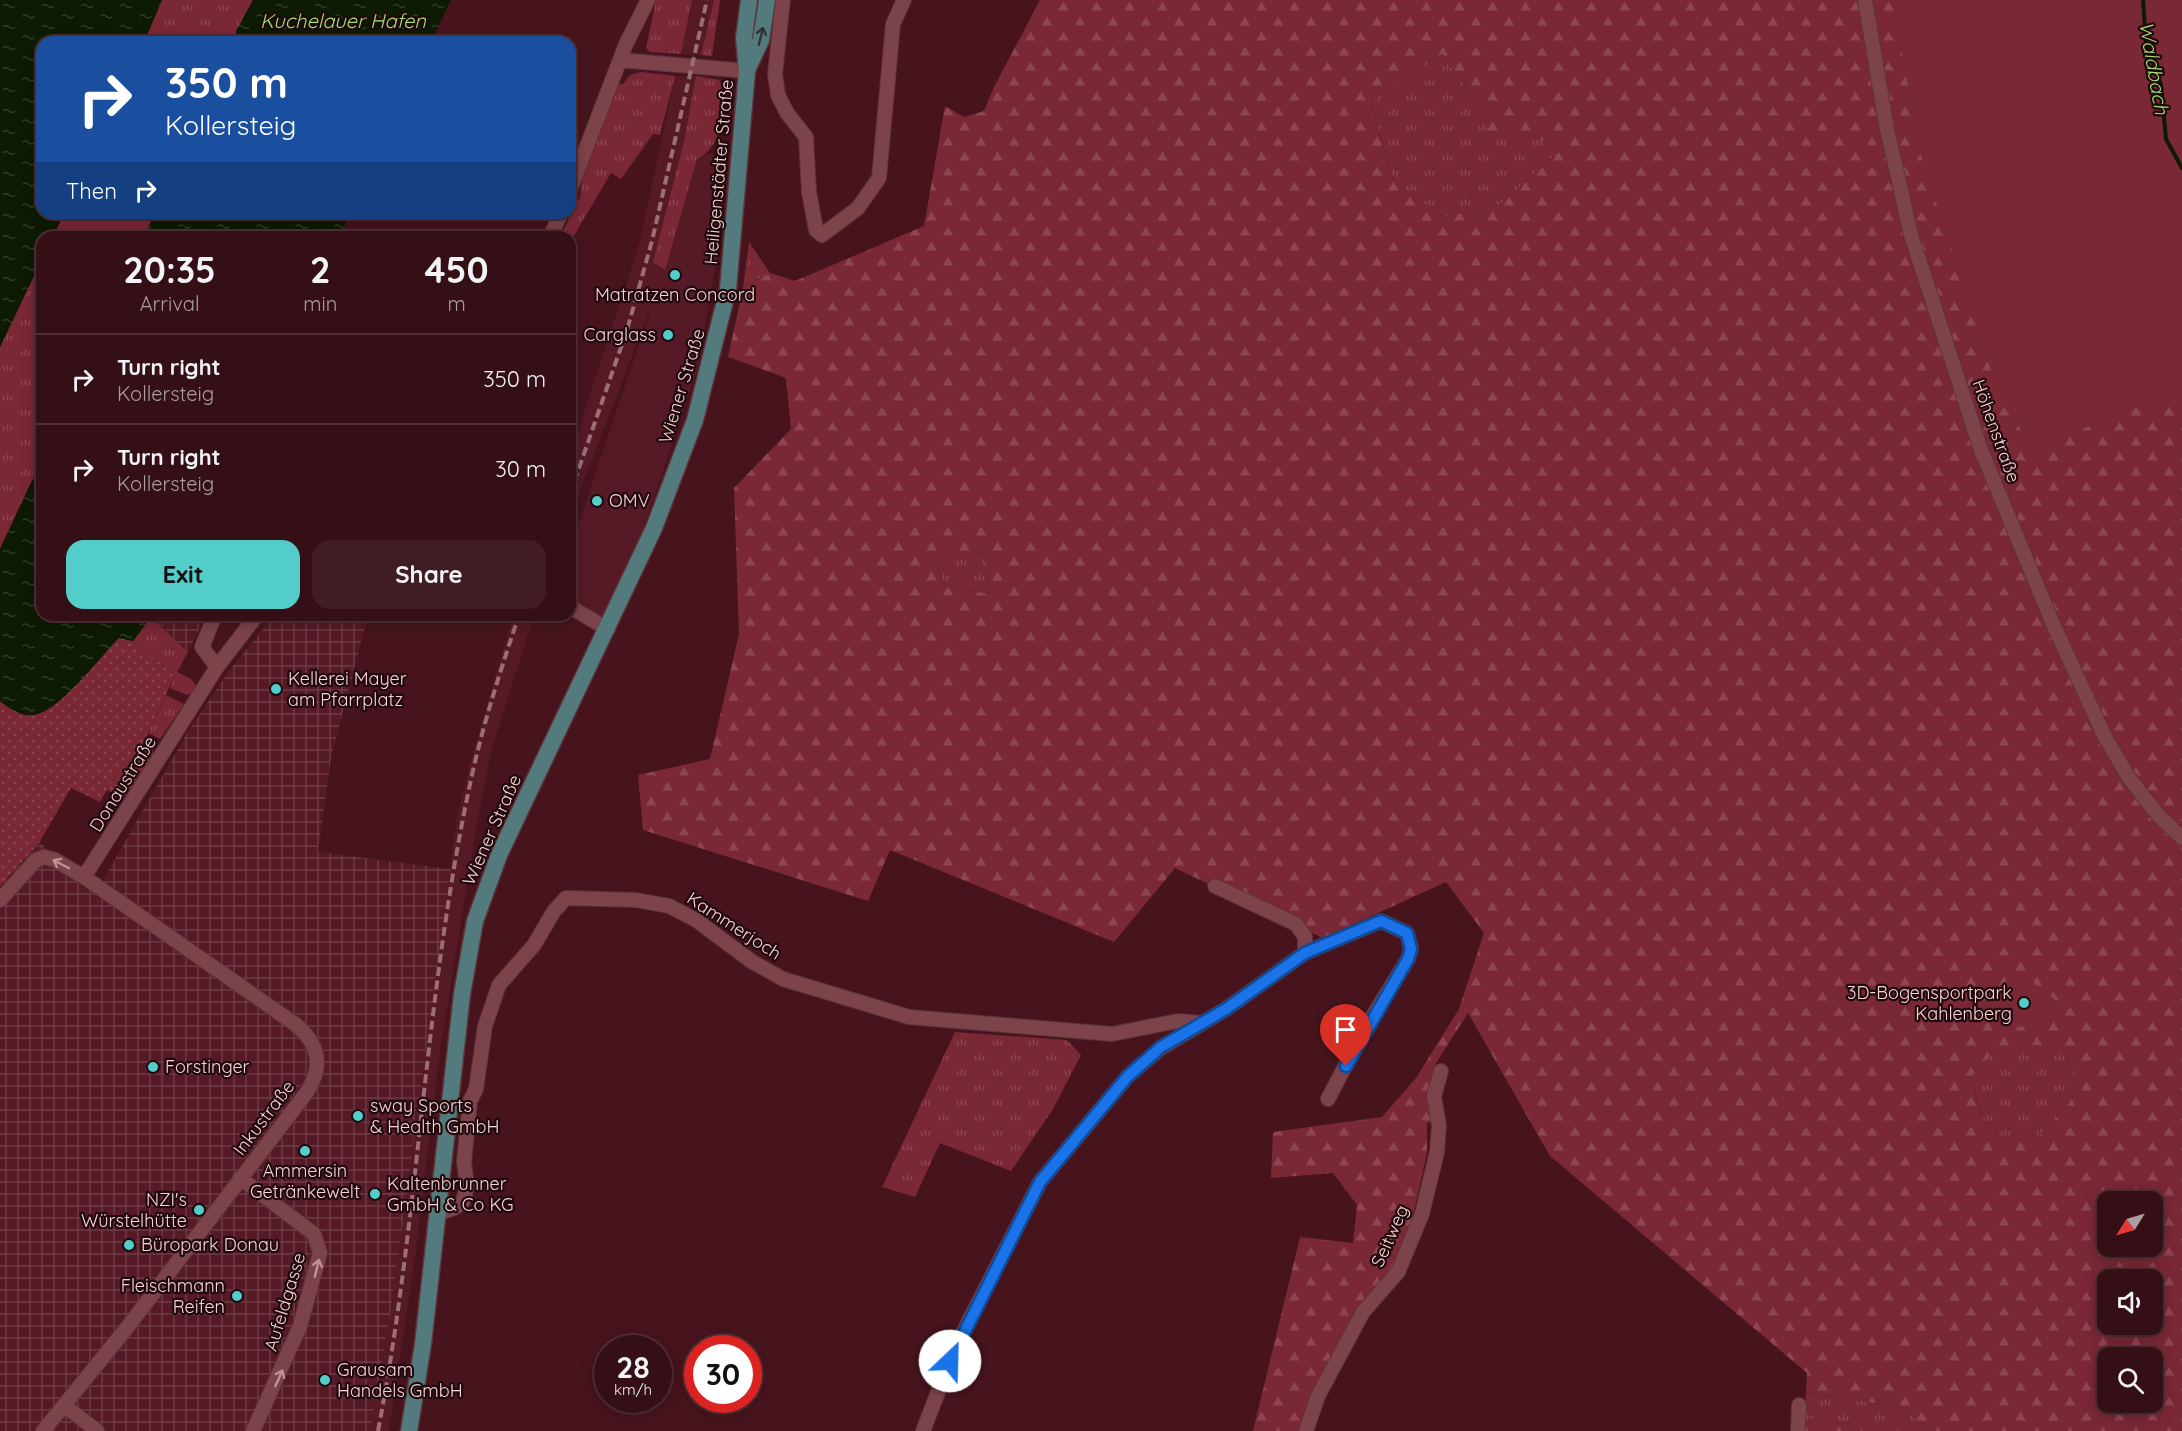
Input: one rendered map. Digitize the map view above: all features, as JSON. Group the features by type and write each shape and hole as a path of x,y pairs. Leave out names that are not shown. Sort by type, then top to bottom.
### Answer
{"main road":[{"name":"Heiligenstädter Straße","path":"730,277 747,70 744,38 749,0"},
{"name":"Heiligenstädter Straße","path":"747,70 761,40 767,0"},
{"name":"Wiener Straße","path":"409,1431 423,1344 462,994 475,921 499,855 654,528 695,420 714,354 730,277"}],"street":[{"path":"576,174 620,60 648,0"},
{"path":"783,0 776,47 775,74 778,95 787,113 806,137 809,192 816,230 822,235 858,208 879,178 893,24 904,0"},
{"name":"Höhenstraße","path":"1865,0 1887,129 1911,235 1981,450 2053,624 2105,737 2129,778 2158,815 2182,838"},
{"path":"620,60 747,70"},
{"path":"576,610 608,629"},
{"path":"213,621 202,647 217,667"},
{"name":"Donaustraße","path":"84,877 217,667 252,621"},
{"path":"0,900 39,858 55,860 84,877"},
{"name":"Inkustraße","path":"43,1431 126,1329 310,1087 318,1065 315,1046 302,1030 84,877"},
{"path":"1215,886 1296,924 1305,937 1305,953"},
{"name":"Kammerjoch","path":"436,1214 462,1203 467,1186 464,1162 470,1101 476,1089 485,1026 499,985 534,945 554,911 566,898 636,900 669,906 696,920 750,961 783,979 909,1017 1112,1035 1178,1021 1201,1023"},
{"path":"923,1431 957,1346 1040,1182 1141,1062 1226,1009 1305,953 1381,921 1407,933 1411,949 1408,959 1363,1032 1328,1099"},
{"name":"Seitweg","path":"1306,1431 1318,1396 1363,1312 1398,1272 1422,1214 1437,1152 1439,1126 1434,1096 1441,1071"},
{"name":"Aufeldgasse","path":"240,1178 308,1232 314,1234 319,1245 319,1261 313,1284 290,1354 253,1431"},
{"path":"64,1405 97,1431"},
{"path":"1798,1431 1799,1405"}],"shaded area":[{"path":"692,0 714,0 701,55 681,54"},
{"path":"675,76 696,76 665,270 697,158 707,154 720,155 716,262 698,366 643,530 602,624 576,607 576,532 657,291 576,501 576,437 640,242"},
{"path":"156,621 203,621 188,652"},
{"path":"269,621 366,621 331,758 318,852 450,869 391,1309 370,1431 0,1431 0,886 39,843 101,884 187,733 229,671"},
{"path":"511,621 532,621 491,752 479,813 441,1044 415,1257 389,1431 370,1431 391,1309 416,1107 457,818"}],"green space":[{"path":"162,0 253,0 236,36 147,36"},
{"path":"656,0 692,0 681,54 650,52 646,48"},
{"path":"714,0 720,0 712,56 701,55"},
{"path":"1040,0 2182,0 2182,1431 1934,1431 1899,1407 1806,1392 1807,1373 1550,1156 1468,1013 1436,1063 1434,1121 1427,1123 1427,1153 1401,1268 1368,1306 1305,1431 1253,1431 1300,1237 1353,1243 1357,1205 1333,1173 1271,1178 1273,1132 1382,1117 1416,1078 1459,1009 1484,933 1446,882 1323,938 1175,868 1114,942 890,850 868,901 643,830 638,775 710,759 739,634 734,488 791,429 786,378 728,357 743,288 770,273 795,281 924,226 945,106 964,117 984,111 994,87","holes":["1442,54 1481,109 1489,133 1568,144 1500,205 1443,217 1394,182 1370,103","980,552 991,594 946,587 934,559","2060,1043 2079,1088 2064,1110 2039,1136 2011,1142 1993,1128 1982,1114 1972,1075 1996,1050"]},
{"path":"1893,0 2182,0 2182,404 2124,408 2034,454 1995,382 1920,153"},
{"path":"1442,54 1481,109 1489,132 1568,144 1500,205 1443,217 1394,182 1370,102"},
{"path":"641,72 675,76 660,135 653,134 621,179 611,173 576,232 563,231 569,219 576,219 576,205 580,197 582,176 618,84 623,84 630,75"},
{"path":"696,76 720,80 722,113 718,135 706,152 697,159 665,270 653,262 684,142"},
{"path":"61,219 152,219 147,231 56,231"},
{"path":"749,242 770,273 743,288"},
{"path":"36,272 36,472 0,549 0,347"},
{"path":"980,552 991,594 946,587 934,559"},
{"path":"148,621 155,621 188,652 177,672 191,679 196,685 193,693 187,695 170,688 175,675 133,641"},
{"path":"119,638 133,641 175,675 133,765 124,761 100,802 71,788 39,843 0,886 0,701 24,715"},
{"path":"166,695 184,704 160,739 148,733"},
{"path":"143,745 152,749 153,753 128,796 123,799 107,790 124,761 134,765"},
{"name":"3D-Bogensportpark Kahlenberg","path":"2027,975 2040,991 2053,998 2058,1006 2044,1024 2008,1027 1990,1000 2004,982 2014,977"},
{"path":"955,1032 1067,1040 1081,1055 1053,1109 1011,1171 940,1143 915,1197 882,1187"},
{"path":"2060,1043 2079,1088 2064,1110 2039,1136 2011,1142 1993,1128 1982,1114 1972,1074 1996,1050"},
{"path":"1806,1392 1899,1407 1934,1431 1859,1431 1852,1424 1805,1419"},
{"path":"1805,1419 1852,1424 1859,1431 1805,1431"}],"water":[{"path":"0,0 162,0 147,36 36,36 36,219 61,219 56,231 36,231 36,272 0,347"},
{"name":"Kuchelauer Hafen","path":"253,0 451,0 434,36 236,36"},
{"path":"152,219 347,219 343,231 147,231"},
{"path":"36,472 36,621 148,621 133,641 119,638 67,694 44,712 34,715 25,715 0,701 0,549"}],"waterway":[{"name":"Waldbach","path":"2143,0 2146,43 2161,85 2166,139 2182,168"}],"railway":[{"path":"576,477 627,330 652,241 707,0"},
{"path":"378,1431 403,1271 431,1029 454,869 479,745 517,621"}],"place":[{"name":"Matratzen Concord","path":"675,275"},
{"name":"Carglass","path":"668,335"},
{"name":"OMV","path":"597,501"},
{"name":"Kellerei Mayer am Pfarrplatz","path":"276,689"},
{"name":"3D-Bogensportpark Kahlenberg","path":"2024,1003"},
{"name":"Forstinger","path":"153,1067"},
{"name":"sway Sports & Health GmbH","path":"358,1116"},
{"name":"Ammersin Getränkewelt","path":"305,1151"},
{"name":"Kaltenbrunner GmbH & Co KG","path":"375,1194"},
{"name":"NZI's Würstelhütte","path":"199,1210"},
{"name":"Büropark Donau","path":"129,1245"},
{"name":"Fleischmann Reifen","path":"237,1296"},
{"name":"Grausam Handels GmbH","path":"325,1380"}],"route":[{"path":"950,1361 1040,1182 1141,1062 1161,1047 1186,1035 1201,1023 1226,1009 1305,953 1381,921 1407,933 1411,949 1408,959 1363,1032 1346,1066"}]}
